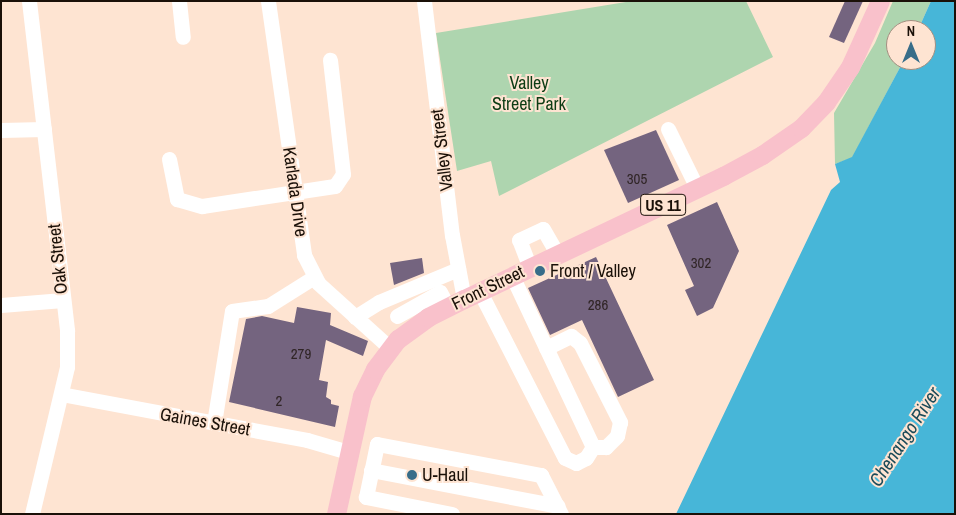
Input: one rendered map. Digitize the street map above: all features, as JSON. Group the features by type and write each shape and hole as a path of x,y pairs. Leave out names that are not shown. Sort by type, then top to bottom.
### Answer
{"main road":[{"name":"Front Street","path":"336,514 348,452 364,390 390,348 453,294 512,276 558,255 762,155 801,128 826,102 850,67 880,1"}],"street":[{"name":"Oak Street","path":"29,1 63,300 67,367 32,514"},
{"path":"179,1 183,37"},
{"name":"Karlada Drive","path":"268,1 304,255 314,277 390,348"},
{"name":"Valley Street","path":"424,1 458,269 453,294 565,458 576,462 586,458 593,447"},
{"path":"168,159 177,199 202,206 295,194 335,186 343,174 330,60"},
{"path":"1,130 44,129"},
{"path":"668,129 697,188"},
{"path":"530,268 519,240 543,229 558,255"},
{"path":"453,294 458,269"},
{"path":"512,276 546,348 593,447 606,447 617,436 620,422 580,343 570,336 546,348"},
{"path":"214,423 232,311 268,306 314,277"},
{"path":"356,317 379,302 453,294"},
{"path":"397,316 453,294"},
{"path":"1,305 63,300"},
{"path":"379,302 412,328"},
{"name":"Gaines Street","path":"61,394 307,440 348,452"},
{"path":"452,514 366,497 376,444 541,475 560,510"},
{"path":"371,470 560,510"}],"green space":[{"name":"Valley Street Park","path":"632,1 746,1 773,57 499,196 491,161 457,171 436,33"},
{"path":"893,1 931,1 922,20 886,20 886,70 899,70 852,158 835,164 834,113 875,43"}],"water":[{"name":"Chenango River","path":"931,1 955,1 955,514 676,514 831,190 840,182 835,164 852,157 899,70 936,70 936,20 922,20"}],"building":[{"path":"845,1 863,1 844,43 829,37"},
{"path":"656,130 679,180 628,203 604,150"},
{"path":"717,202 739,251 713,308 697,316 685,290 694,286 667,225"},
{"path":"596,257 654,380 618,397 582,320 550,335 528,288"},
{"path":"422,258 424,273 394,285 390,263"},
{"path":"297,307 331,313 330,325 368,341 363,356 326,340 319,380 328,382 326,397 331,400 331,404 339,406 335,427 229,402 246,319 262,316 294,323"}],"place":[{"name":"Front / Valley","path":"540,271"},
{"name":"U-Haul","path":"412,475"}]}
